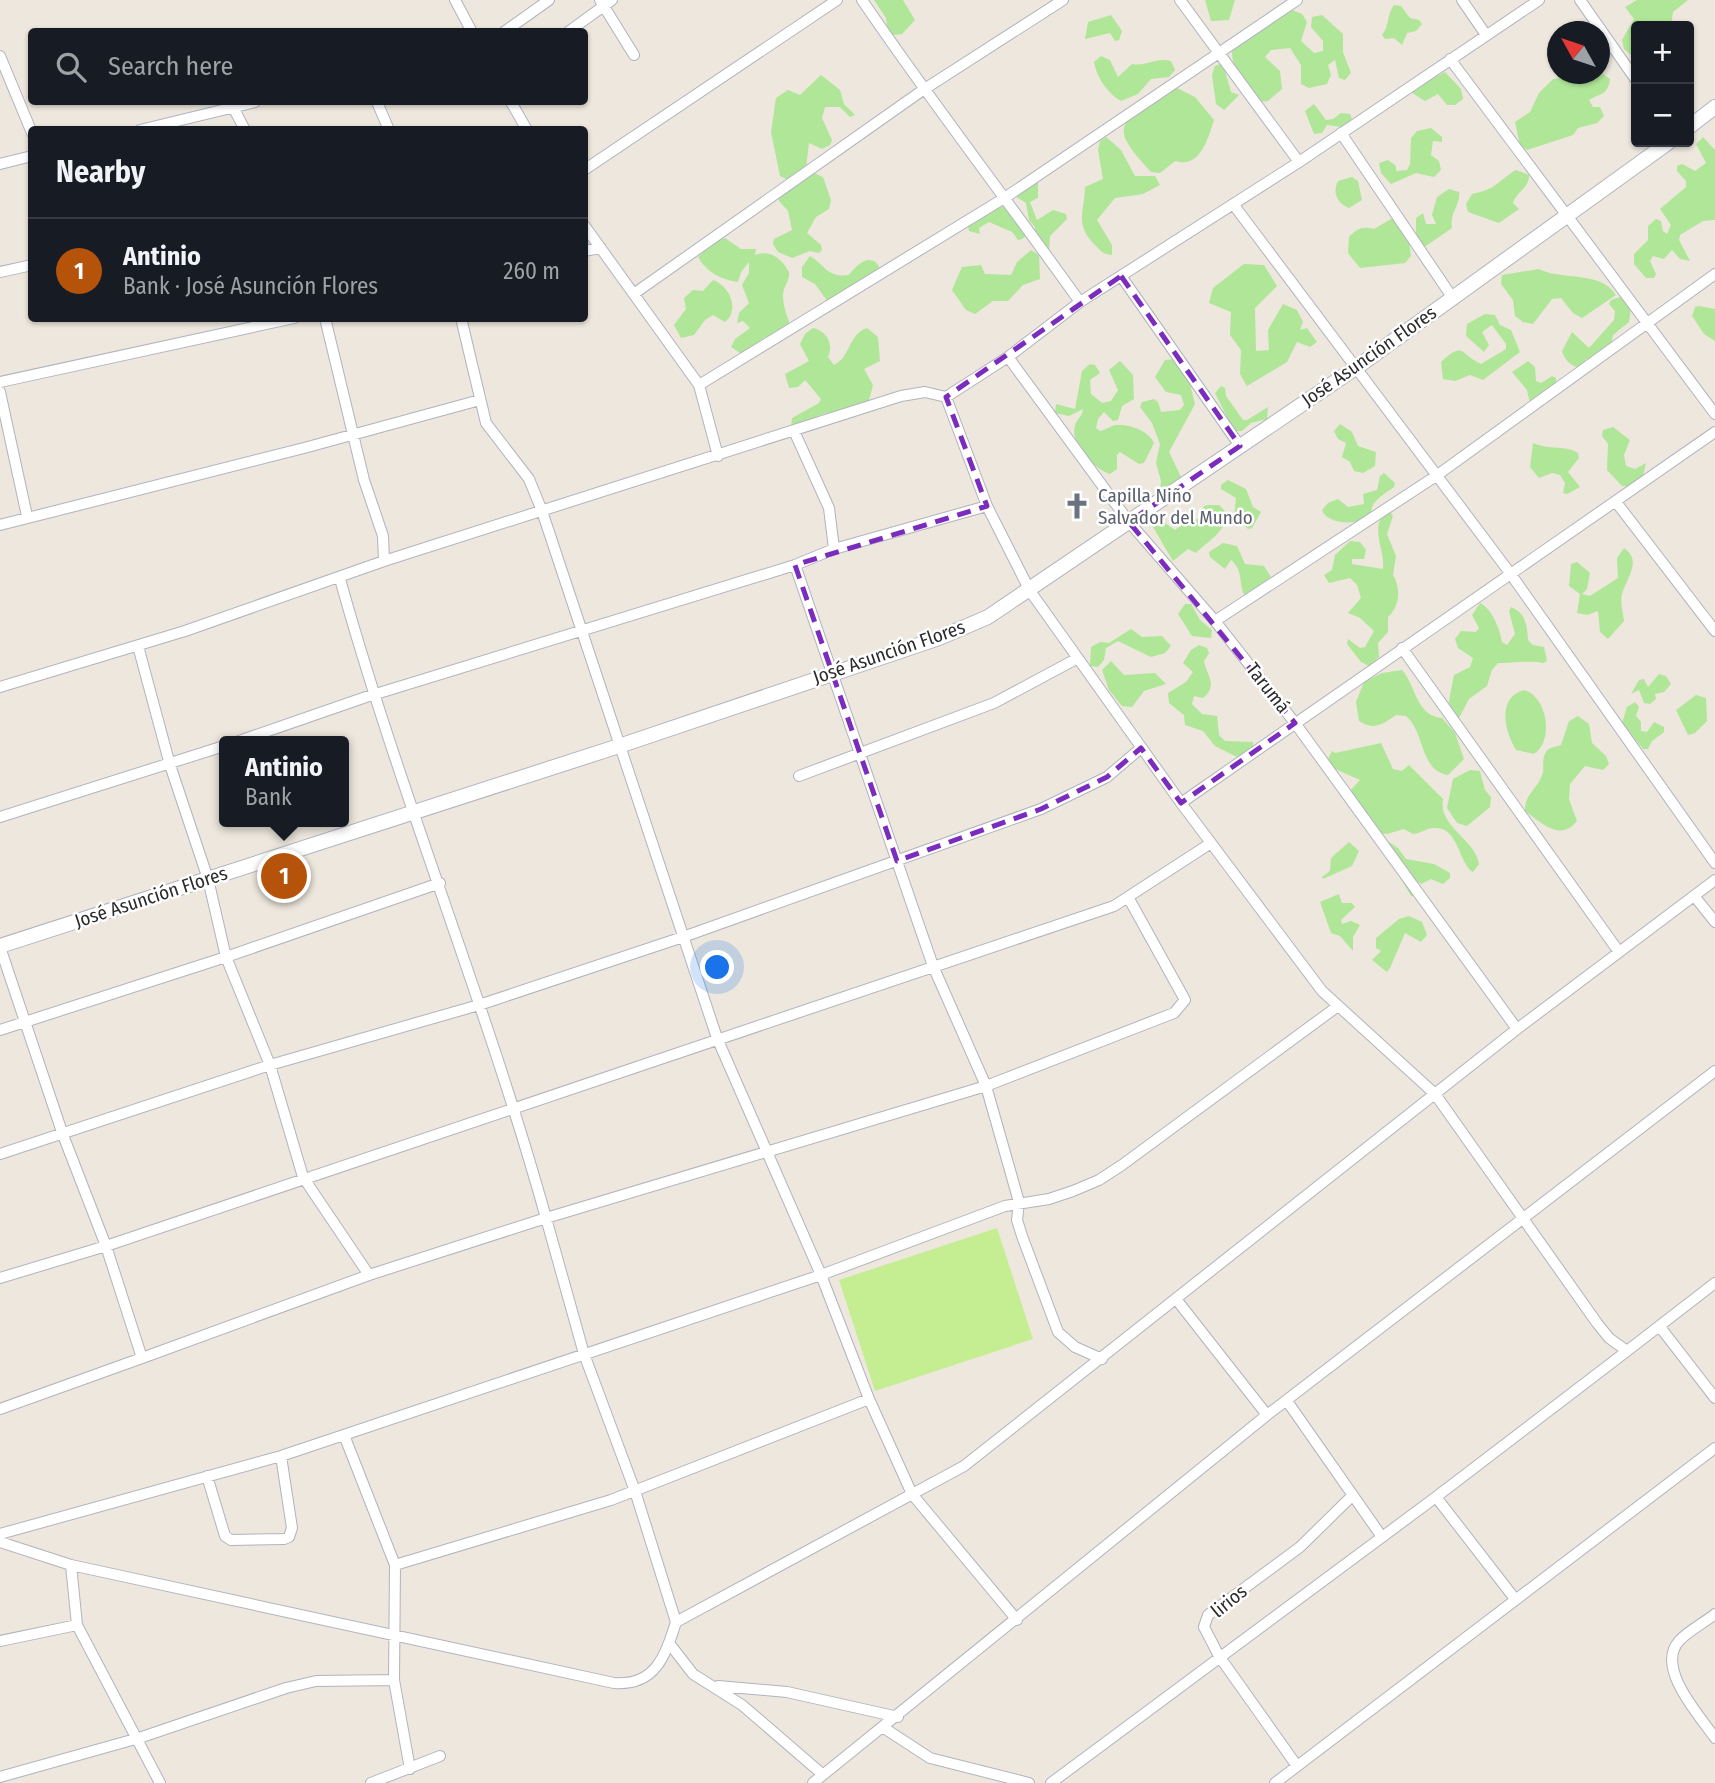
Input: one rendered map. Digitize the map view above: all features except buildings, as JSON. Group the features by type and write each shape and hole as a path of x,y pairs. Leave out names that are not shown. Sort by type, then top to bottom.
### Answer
{"street":[{"path":"456,0 470,28"},
{"path":"510,28 550,0"},
{"path":"588,167 837,0"},
{"path":"862,0 923,90 1006,197 1080,302"},
{"path":"635,293 923,90 1063,0"},
{"path":"1180,0 1298,162"},
{"path":"699,385 1006,197 1297,0"},
{"path":"1462,0 1486,35"},
{"path":"0,687 138,646 340,579 384,561 901,396 925,392 946,397 1008,357 1080,302 1298,162 1539,0"},
{"path":"1580,0 1631,73"},
{"path":"573,28 605,2 634,55"},
{"path":"0,57 29,126"},
{"path":"1450,59 1715,414"},
{"path":"155,126 242,105"},
{"path":"378,105 387,126"},
{"path":"513,105 525,126"},
{"path":"233,107 243,126"},
{"path":"1694,123 1715,107"},
{"path":"1341,133 1452,297"},
{"name":"José Asunción Flores","path":"0,946 618,746 939,638 988,617 1357,367 1662,147"},
{"path":"0,163 28,157"},
{"path":"1233,204 1510,573 1715,863"},
{"path":"588,230 699,385 719,456"},
{"path":"588,250 601,248"},
{"path":"0,272 28,266"},
{"path":"1214,621 1436,476 1715,274"},
{"path":"1121,276 1240,446"},
{"path":"0,382 276,322"},
{"path":"326,322 353,435 383,536 384,561"},
{"path":"462,322 486,423 528,479 542,511 717,1038 821,1275 869,1399 912,1494 1017,1620"},
{"name":"Tarumá","path":"1008,357 1129,522 1214,621 1295,723 1517,1029"},
{"path":"0,392 27,516"},
{"path":"946,397 987,506 1030,591 1141,748 1322,991 1435,1094 1525,1217 1597,1323 1609,1338 1628,1351"},
{"path":"0,525 480,400"},
{"path":"794,431 829,508 834,549"},
{"path":"1181,803 1715,432"},
{"path":"1616,502 1715,631"},
{"path":"253,736 372,695 795,565 834,549 987,506"},
{"path":"795,565 933,966 986,1086 1019,1202 1017,1220 1058,1332 1075,1347 1102,1359"},
{"path":"0,1542 71,1565 614,1683 633,1684 648,1676 669,1643 676,1622 635,1491 584,1354 515,1108 440,883 372,695 340,579"},
{"path":"138,646 170,765 208,879 226,957 270,1065 303,1177 369,1275"},
{"path":"1402,648 1619,952"},
{"path":"799,776 994,703 1077,658"},
{"path":"0,817 219,748"},
{"path":"0,1154 270,1065 479,1005 897,861 1041,809 1107,777 1141,748"},
{"path":"0,1278 106,1246 303,1177 1114,906 1211,843"},
{"path":"676,1622 964,1466 1517,1029 1715,880"},
{"path":"0,1030 226,957 440,883"},
{"path":"0,1409 369,1275 766,1150 986,1086 1174,1013 1185,1000 1128,897"},
{"path":"1695,897 1715,922"},
{"path":"0,946 62,1135 106,1246 142,1358"},
{"path":"0,1534 281,1456 821,1275 1019,1202 1049,1199 1099,1180 1338,1006"},
{"path":"813,1783 821,1773 898,1717 1267,1415 1715,1071"},
{"path":"1051,1783 1436,1497 1715,1283"},
{"path":"1176,1299 1267,1415"},
{"path":"1660,1327 1715,1398"},
{"path":"395,1565 635,1491 869,1399"},
{"path":"1287,1401 1382,1537"},
{"path":"344,1435 395,1565 394,1680 410,1769"},
{"path":"1275,1783 1715,1448"},
{"path":"207,1476 225,1536 231,1540 284,1539 289,1537 292,1528 281,1456"},
{"name":"lirios","path":"1297,1766 1219,1656 1204,1627 1208,1615 1300,1548 1352,1496"},
{"path":"1436,1497 1515,1599"},
{"path":"71,1565 77,1625 139,1738 160,1783"},
{"path":"1715,1614 1678,1642 1672,1662 1676,1682 1715,1738"},
{"path":"0,1642 77,1625"},
{"path":"669,1643 692,1674 742,1705 821,1773"},
{"path":"0,1777 139,1738 286,1688 316,1681 394,1680"},
{"path":"713,1685 787,1692 898,1717"},
{"path":"884,1728 930,1758 1029,1783"},
{"path":"371,1783 440,1756"}],"highlighted area":[{"path":"1121,276 1240,446 1129,522 1295,723 1181,803 1141,748 1107,777 1041,809 897,861 795,565 987,506 946,397"}],"green space":[{"path":"874,0 903,0 915,20 902,34 893,35"},
{"path":"1205,0 1235,0 1229,20 1211,21"},
{"path":"1637,0 1688,0 1673,12 1672,21 1633,21 1625,7"},
{"path":"1394,5 1401,6 1410,18 1419,20 1422,24 1416,31 1407,33 1402,45 1394,38 1385,39 1382,35"},
{"path":"1292,10 1302,14 1307,22 1301,41 1314,53 1323,51 1323,41 1311,27 1312,17 1322,15 1343,34 1343,52 1351,73 1345,80 1339,78 1335,60 1328,65 1331,75 1327,84 1309,88 1301,84 1301,65 1290,48 1271,50 1265,57 1280,71 1282,89 1268,101 1258,102 1233,62 1231,45 1273,17"},
{"path":"1111,15 1122,31 1119,40 1115,41 1110,33 1085,39 1088,22"},
{"path":"1631,24 1631,55 1624,49 1622,40"},
{"path":"1101,56 1110,60 1118,77 1132,64 1161,60 1171,61 1175,70 1169,77 1151,79 1138,94 1121,101 1103,85 1098,74 1094,62"},
{"path":"1223,63 1231,92 1239,95 1224,110 1216,104 1212,75 1215,66"},
{"path":"1445,72 1461,89 1463,99 1455,105 1447,105 1438,94 1425,101 1409,91"},
{"path":"821,75 840,90 844,104 855,115 850,117 840,107 825,107 822,118 832,140 830,145 822,149 809,143 806,168 788,180 780,176 771,132 776,98 788,90 800,95"},
{"path":"1548,84 1609,84 1606,91 1589,100 1593,107 1600,107 1604,116 1597,123 1578,128 1573,135 1527,150 1520,145 1515,122 1530,112 1539,93"},
{"path":"1177,88 1195,97 1214,120 1206,143 1197,157 1191,161 1175,161 1160,173 1151,172 1127,142 1124,132 1126,123 1139,108"},
{"path":"1314,104 1326,120 1341,113 1350,114 1352,119 1341,127 1327,125 1322,133 1314,134 1305,111"},
{"path":"1431,128 1442,137 1442,142 1433,141 1431,155 1439,161 1441,170 1434,177 1416,173 1391,184 1381,173 1379,163 1388,160 1396,166 1396,171 1407,170 1410,164 1411,138 1417,131"},
{"path":"1106,137 1121,150 1135,176 1155,176 1160,185 1143,194 1115,198 1097,220 1112,245 1112,255 1102,252 1088,237 1082,218 1085,187 1103,179 1098,150 1100,141"},
{"path":"1703,137 1715,150 1715,220 1703,221 1680,235 1679,240 1690,261 1680,259 1672,250 1664,259 1653,256 1650,261 1656,274 1654,278 1646,278 1634,264 1634,254 1648,240 1648,226 1656,219 1661,221 1663,231 1667,234 1671,225 1660,209 1686,187 1686,181 1677,171 1677,166 1682,164 1695,171 1706,163 1696,144"},
{"path":"1516,170 1529,175 1527,184 1513,203 1519,209 1499,223 1468,212 1466,204 1472,194 1491,188"},
{"path":"814,173 823,177 831,200 829,209 816,217 807,233 821,245 822,250 819,253 810,251 792,258 778,252 773,244 774,239 792,230 788,211 779,201 779,195"},
{"path":"1352,177 1358,181 1362,200 1349,208 1339,200 1336,190 1338,181"},
{"path":"1033,181 1038,183 1038,198 1030,202 1037,220 1053,210 1066,214 1067,219 1050,236 1049,251 1035,241 1035,227 1029,220 1026,203 1013,195"},
{"path":"1449,189 1459,192 1452,228 1423,248 1416,239 1416,218 1423,213 1426,224 1436,224 1432,215 1437,197"},
{"path":"996,206 1010,208 1026,236 1018,240 1012,232 989,222 979,228 980,234 969,231 968,226"},
{"path":"1391,219 1401,220 1407,227 1411,256 1405,263 1360,268 1348,253 1349,237 1360,228 1374,229"},
{"path":"725,238 741,249 756,249 755,255 766,253 775,256 789,272 783,295 792,334 784,338 765,337 743,355 731,347 735,339 750,328 743,321 737,323 739,313 749,303 742,285 749,273 749,262 741,272 738,282 715,274 705,267 698,257 715,241"},
{"path":"1031,250 1039,255 1040,279 1023,285 1008,301 993,301 975,314 966,310 952,290 962,267 981,265 985,274 1011,275 1017,262"},
{"path":"810,256 836,275 849,275 860,263 869,260 881,270 828,302 815,284 802,277 802,267"},
{"path":"1244,264 1264,265 1277,286 1255,308 1256,351 1269,350 1268,330 1283,304 1297,310 1303,322 1300,330 1307,328 1317,342 1310,347 1297,342 1287,362 1247,386 1240,374 1241,350 1230,335 1231,312 1209,303 1213,288"},
{"path":"1539,269 1600,282 1616,295 1582,318 1573,313 1561,298 1552,299 1533,324 1523,322 1515,316 1513,300 1501,284 1502,275"},
{"path":"713,280 724,287 731,299 732,311 729,317 725,322 713,315 705,320 694,335 681,338 674,325 686,309 684,298 693,290 703,291"},
{"path":"1620,297 1631,306 1629,322 1613,335 1611,345 1595,359 1586,359 1581,368 1572,365 1562,351 1572,332 1589,348 1614,320 1615,311 1609,304 1611,300"},
{"path":"1695,307 1715,309 1715,341 1704,334 1692,316"},
{"path":"1485,314 1495,315 1500,325 1511,330 1520,352 1483,380 1470,375 1455,381 1443,379 1441,362 1454,352 1462,351 1481,364 1506,349 1506,344 1492,325 1482,332 1489,345 1484,352 1466,336 1467,324"},
{"path":"813,328 828,339 828,357 834,365 844,357 856,335 867,328 878,337 880,361 864,369 873,385 868,404 823,414 791,427 792,418 819,403 821,399 805,380 798,387 789,388 785,374 809,361 800,344 805,334"},
{"path":"1175,359 1189,380 1195,404 1169,452 1183,481 1169,493 1160,491 1161,481 1156,463 1160,444 1152,423 1140,407 1142,402 1154,399 1161,412 1180,410 1184,405 1181,395 1166,392 1155,377 1165,360"},
{"path":"1120,361 1133,375 1134,399 1122,406 1118,420 1113,421 1104,412 1098,419 1096,428 1100,431 1115,425 1133,427 1148,435 1154,443 1144,463 1139,464 1120,452 1117,455 1117,469 1110,474 1090,461 1075,438 1074,430 1083,409 1069,416 1055,413 1056,404 1075,409 1082,371 1090,364 1095,365 1100,373 1090,380 1091,394 1102,403 1111,401 1118,390 1109,370"},
{"path":"1528,361 1535,367 1536,381 1541,383 1552,376 1556,378 1556,384 1530,404 1527,390 1512,372"},
{"path":"1221,386 1225,388 1226,396 1243,420 1268,407 1267,419 1251,423 1242,431 1234,431 1215,393"},
{"path":"1340,424 1352,432 1358,446 1376,452 1375,466 1363,473 1354,471 1350,462 1342,457 1346,443 1338,439 1334,431"},
{"path":"1613,427 1630,440 1624,455 1626,466 1635,469 1646,463 1643,476 1635,487 1622,486 1607,470 1608,444 1602,436 1603,430"},
{"path":"1533,443 1578,453 1579,458 1568,472 1580,487 1567,494 1563,493 1565,483 1560,475 1552,473 1539,478 1530,467"},
{"path":"1384,473 1395,483 1394,487 1378,499 1365,519 1344,522 1325,515 1322,510 1328,503 1338,499 1348,507 1364,504 1363,494 1377,490 1380,476"},
{"path":"1228,480 1246,489 1253,507 1261,512 1252,528 1248,529 1234,516 1236,498 1221,489 1221,485"},
{"path":"1219,505 1226,512 1221,530 1196,553 1188,549 1173,561 1153,527 1159,519 1175,530 1187,521 1198,519 1204,506"},
{"path":"1388,509 1393,516 1387,534 1396,556 1393,575 1398,597 1395,608 1388,617 1388,632 1378,643 1379,657 1369,666 1361,662 1347,644 1348,639 1360,648 1365,647 1374,631 1360,618 1348,613 1361,598 1357,585 1350,578 1329,583 1324,575 1332,570 1335,555 1350,541 1360,542 1366,550 1364,559 1352,559 1352,564 1383,569 1378,530 1382,516"},
{"path":"1223,543 1237,546 1245,564 1264,566 1271,577 1245,597 1235,564 1231,560 1225,569 1210,557 1209,552"},
{"path":"1624,548 1630,553 1633,564 1621,597 1624,621 1608,639 1600,632 1598,611 1587,615 1577,613 1580,594 1569,586 1571,564 1577,562 1590,573 1587,589 1582,594 1590,596 1618,578 1617,558"},
{"path":"1480,603 1492,615 1502,642 1507,645 1515,634 1509,611 1511,607 1520,613 1526,625 1528,640 1533,645 1544,647 1547,661 1498,663 1492,670 1487,686 1469,699 1458,720 1447,711 1454,675 1470,667 1473,658 1458,648 1455,639 1461,631 1476,632 1479,628 1472,615"},
{"path":"1185,604 1191,604 1200,620 1212,630 1211,638 1192,636 1178,614"},
{"path":"1131,629 1142,637 1162,636 1171,646 1165,653 1151,657 1118,641 1106,648 1104,660 1098,667 1090,666 1091,647 1100,642 1109,643"},
{"path":"1199,645 1207,648 1209,653 1204,661 1211,684 1203,698 1194,696 1192,704 1202,714 1217,716 1219,735 1225,741 1253,742 1253,746 1237,757 1215,746 1203,731 1185,725 1184,715 1169,703 1168,693 1186,682 1193,672 1183,663 1191,650"},
{"path":"1111,661 1124,675 1155,673 1166,684 1144,691 1132,707 1122,706 1109,690 1102,670"},
{"path":"1402,670 1426,712 1442,718 1455,733 1464,759 1448,775 1439,772 1427,759 1417,731 1406,716 1396,715 1374,726 1359,721 1356,702 1364,682 1382,673"},
{"path":"1659,674 1666,676 1671,684 1664,692 1655,694 1656,699 1650,704 1644,703 1639,690 1631,694 1639,680 1644,679 1648,687"},
{"path":"1524,690 1539,701 1546,720 1544,740 1534,754 1516,750 1506,725 1509,700"},
{"path":"1696,695 1706,698 1707,721 1695,733 1688,735 1676,710"},
{"path":"1635,702 1639,707 1636,716 1641,722 1641,731 1647,732 1654,722 1664,727 1664,732 1652,741 1648,749 1643,749 1622,723 1627,707"},
{"path":"1578,716 1589,724 1592,743 1606,756 1609,764 1603,770 1585,766 1570,784 1569,799 1577,821 1571,827 1558,830 1544,825 1525,811 1526,805 1542,775 1546,752 1561,745 1569,721"},
{"path":"1381,743 1393,769 1402,771 1409,765 1443,799 1446,817 1476,855 1479,864 1473,872 1449,833 1442,829 1431,828 1413,834 1404,829 1387,834 1375,833 1348,793 1360,780 1333,768 1328,759 1332,751 1335,753"},
{"path":"1470,770 1480,771 1485,790 1491,797 1490,807 1467,826 1457,823 1447,808 1453,779"},
{"path":"1386,840 1398,848 1406,859 1434,864 1450,873 1450,878 1443,884 1431,879 1421,884 1411,878 1415,896 1411,896 1380,848"},
{"path":"1349,842 1359,851 1352,866 1323,879 1330,871 1331,858"},
{"path":"1339,894 1342,903 1352,903 1355,907 1341,920 1342,924 1351,921 1360,925 1353,937 1353,951 1340,936 1331,933 1320,902"},
{"path":"1409,916 1422,922 1427,935 1421,942 1405,933 1387,972 1372,960 1381,951 1376,948 1376,938 1399,919"},
{"path":"997,1228 1033,1339 875,1391 839,1280"}],"place":[{"name":"Capilla Niño Salvador del Mundo","path":"1077,506"},
{"name":"Antinio","path":"284,876"}]}
